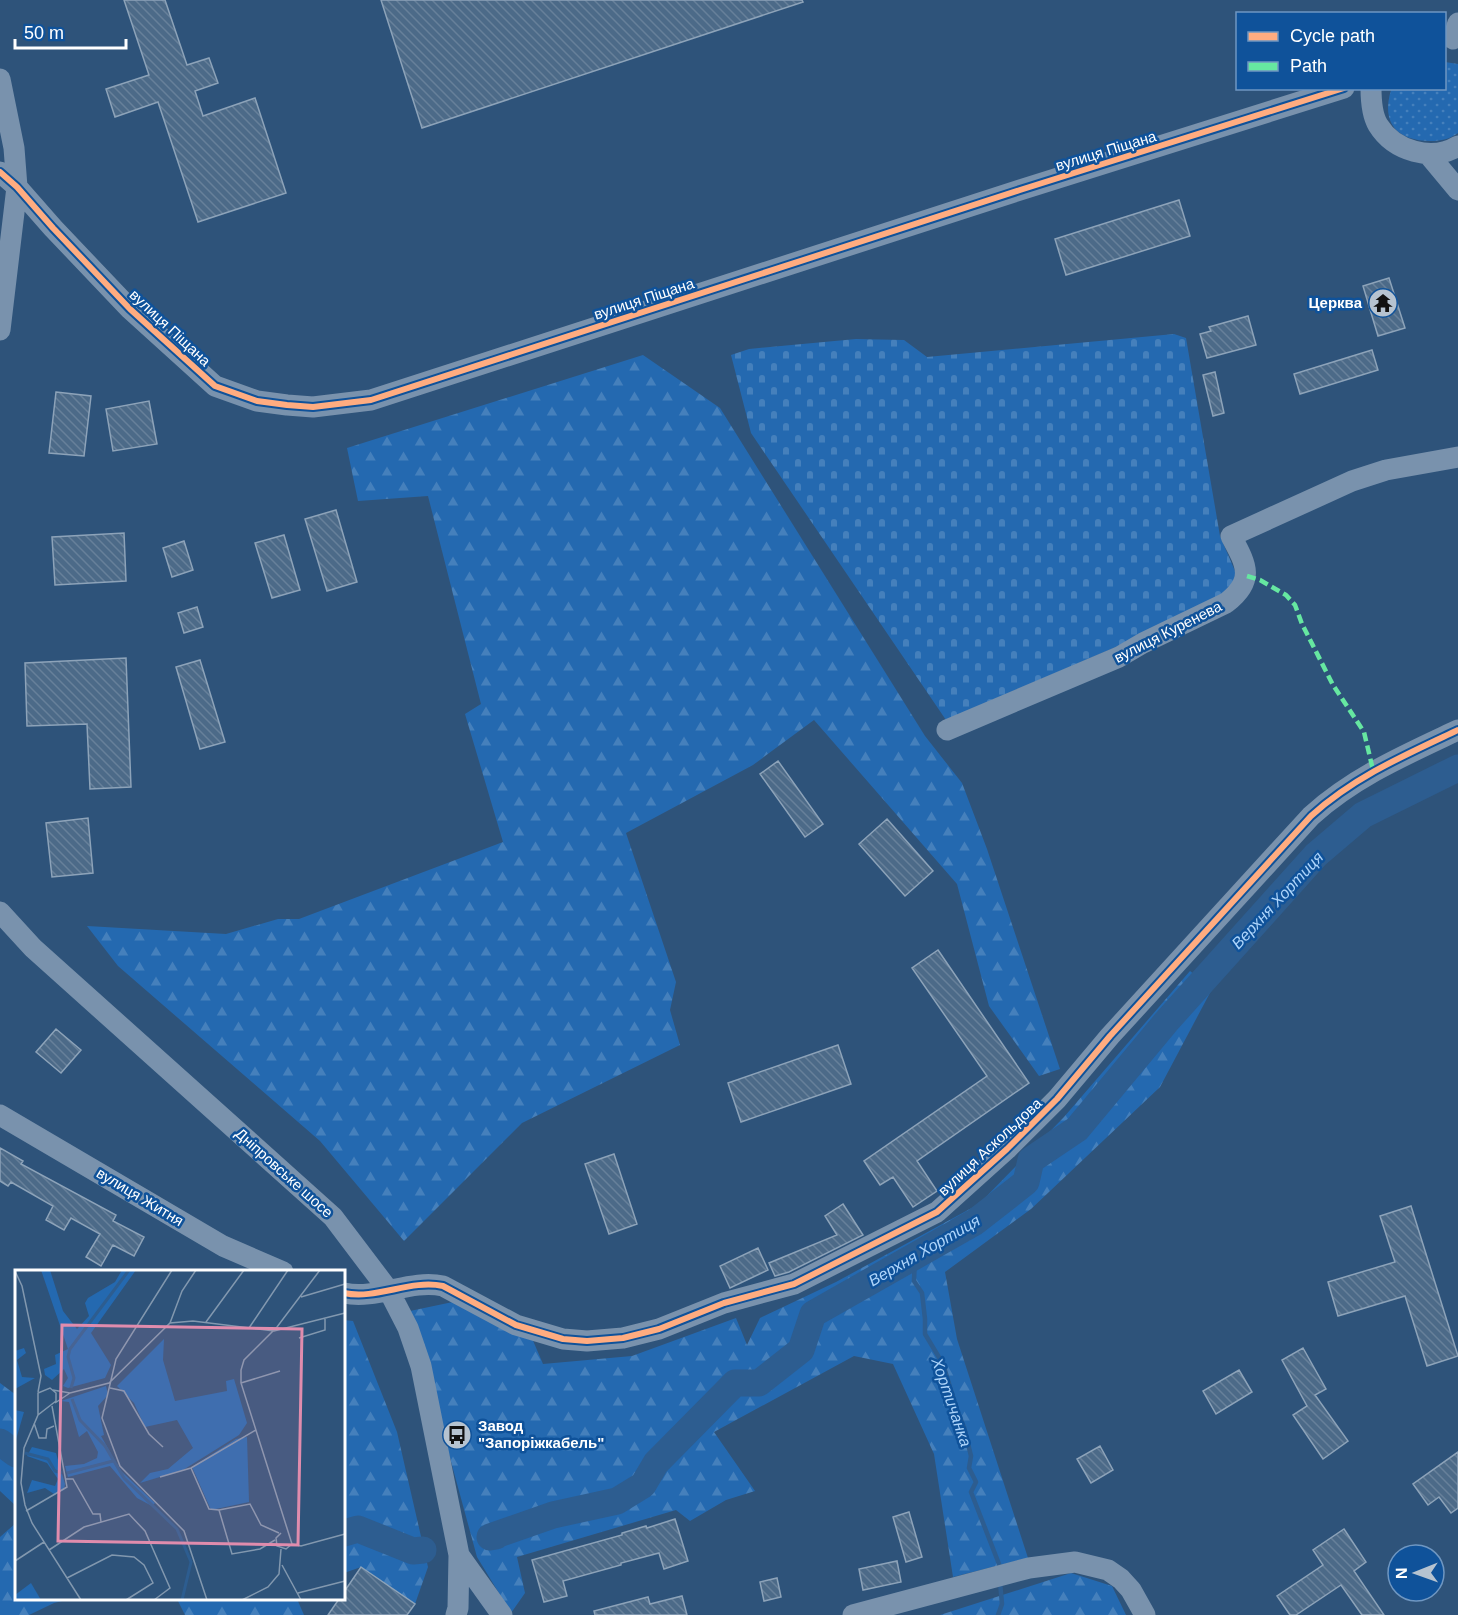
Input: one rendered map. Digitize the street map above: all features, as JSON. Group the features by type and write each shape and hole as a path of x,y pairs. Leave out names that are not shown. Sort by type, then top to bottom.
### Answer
{"street":[{"path":"0,79 14,147 17,187 0,330"},
{"name":"вулиця Піщана","path":"0,172 17,187 130,309 215,386 257,401 314,407 371,400 1338,90"},
{"path":"1371,90 1372,106 1379,126 1394,142 1410,151 1428,154 1458,146"},
{"path":"1428,154 1458,190"},
{"name":"вулиця Куренева","path":"947,730 1119,657 1226,603 1236,596 1247,576 1245,562 1231,536 1352,481 1386,470 1458,457"},
{"name":"вулиця Аскольдова","path":"389,1290 432,1283 516,1325 537,1332 563,1339 587,1341 623,1338 659,1329 724,1303 794,1284 937,1212 1007,1149 1057,1099 1110,1036 1311,816 1342,790 1373,770 1458,730"},
{"name":"Дніпровське шосе","path":"0,912 33,948 333,1217 389,1290 408,1328 422,1366 459,1555 456,1615"},
{"name":"вулиця Житня","path":"0,1115 223,1246 278,1270"},
{"path":"345,1293 389,1290"},
{"path":"459,1555 502,1615"},
{"path":"853,1615 1029,1568 1075,1562 1108,1570 1121,1579 1131,1590 1145,1615"}],"green space":[{"path":"1446,62 1458,64 1458,133 1452,137 1431,141 1409,138 1401,134 1390,121 1388,102 1391,90 1446,90"},
{"path":"1174,334 1186,338 1220,536 1238,578 1232,589 1116,647 946,720 751,433 731,355 749,349 856,339 904,340 927,357"},
{"path":"643,355 720,408 925,736 962,783 987,849 1060,1069 1039,1076 989,1006 957,884 814,720 753,765 626,833 676,982 670,1010 680,1045 522,1123 404,1241 320,1141 118,966 87,926 226,934 278,919 299,919 503,842 465,714 481,704 428,496 358,501 347,448"},
{"path":"1190,971 1212,989 1160,1087 1031,1209 945,1272 957,1339 1028,1558 953,1577 934,1454 893,1364 854,1356 714,1432 755,1491 726,1500 690,1521 676,1510 517,1557 525,1593 511,1613 477,1557 410,1311 467,1299 528,1329 543,1364 632,1356 736,1318 747,1345 760,1318 836,1282 979,1204 1064,1117"},
{"path":"345,1320 353,1321 397,1432 428,1567 415,1604 361,1567 345,1573"},
{"path":"0,1383 15,1394 15,1505 0,1491"},
{"path":"15,1524 15,1600 66,1600 29,1615 0,1615 0,1537"},
{"path":"1071,1573 1112,1586 1126,1615 940,1615"},
{"path":"178,1600 297,1600 304,1615 185,1615"}],"building":[{"path":"124,0 165,0 187,65 209,58 218,83 195,91 203,116 255,98 286,193 198,222 158,102 115,117 106,89 149,75"},
{"path":"381,0 802,0 803,2 422,128"},
{"path":"1179,200 1190,236 1066,275 1055,239"},
{"path":"1389,278 1405,328 1378,336 1363,286"},
{"path":"1248,316 1256,345 1207,358 1200,334 1211,331 1209,327"},
{"path":"1372,350 1378,370 1300,394 1294,374"},
{"path":"1215,372 1224,413 1213,416 1203,375"},
{"path":"56,392 91,396 84,456 49,453"},
{"path":"149,401 157,444 113,451 106,409"},
{"path":"336,510 357,582 327,591 305,519"},
{"path":"124,533 126,581 55,585 52,537"},
{"path":"284,535 300,590 272,598 255,543"},
{"path":"184,541 193,570 172,577 163,548"},
{"path":"197,607 203,627 184,633 178,613"},
{"path":"126,658 131,787 90,789 87,724 27,726 25,663"},
{"path":"200,660 225,742 200,749 176,667"},
{"path":"778,761 823,824 805,837 760,774"},
{"path":"88,818 93,873 52,877 46,823"},
{"path":"887,819 933,871 905,896 859,844"},
{"path":"938,950 1029,1083 917,1161 937,1191 913,1207 893,1177 880,1185 864,1161 987,1076 912,968"},
{"path":"56,1029 81,1050 61,1073 36,1052"},
{"path":"838,1045 851,1084 741,1122 728,1083"},
{"path":"0,1148 23,1161 21,1164 116,1215 113,1221 144,1237 134,1256 113,1245 101,1266 86,1257 100,1234 71,1218 64,1230 46,1220 53,1206 11,1182 8,1186 0,1181"},
{"path":"614,1154 637,1224 609,1234 585,1164"},
{"path":"843,1204 863,1235 789,1272 775,1276 769,1263 837,1235 825,1216"},
{"path":"1411,1206 1458,1356 1427,1366 1405,1296 1338,1316 1328,1282 1395,1262 1380,1216"},
{"path":"758,1248 768,1270 730,1288 720,1266"},
{"path":"1303,1348 1326,1389 1315,1395 1348,1441 1323,1459 1293,1415 1307,1406 1282,1360"},
{"path":"1239,1370 1252,1392 1216,1414 1203,1391"},
{"path":"1100,1446 1113,1470 1091,1483 1077,1459"},
{"path":"1458,1452 1458,1508 1451,1513 1439,1497 1428,1505 1413,1484"},
{"path":"909,1512 922,1557 906,1562 893,1517"},
{"path":"675,1519 688,1561 664,1569 659,1553 621,1563 621,1565 563,1581 567,1596 544,1602 532,1560"},
{"path":"1344,1529 1366,1562 1354,1571 1384,1615 1362,1615 1341,1585 1296,1615 1290,1615 1277,1596 1323,1565 1313,1550"},
{"path":"897,1561 901,1582 863,1590 859,1569"},
{"path":"361,1567 415,1604 407,1615 328,1615 338,1600 345,1600 345,1591"},
{"path":"777,1578 781,1597 764,1601 760,1582"},
{"path":"682,1596 687,1615 595,1615 594,1611 648,1597 650,1604"}],"waterway":[{"name":"Верхня Хортиця","path":"496,1536 490,1537 553,1515 617,1501 643,1485 656,1463 735,1383 759,1383 801,1350 813,1314 975,1222 1026,1182 1031,1160 1077,1129 1166,1022 1316,855 1363,815 1458,768"},
{"name":"Хортичанка","path":"915,1257 914,1281 922,1293 925,1334 943,1364 964,1427 971,1456 969,1468 976,1482 971,1492 1000,1571"},
{"name":"Верхня Хортиця","path":"0,1442 15,1453"},
{"name":"Верхня Хортиця","path":"345,1533 358,1529 413,1551 423,1550"},
{"name":"Хортичанка","path":"998,1615 1002,1604 1000,1582"}],"marked path":[{"path":"1247,576 1260,580 1286,595 1295,605 1302,624 1333,685 1364,732 1373,770"}],"cycle path":[{"path":"0,172 17,187 130,309 215,386 257,401 313,407 371,400 1338,90"},
{"path":"345,1293 369,1294 418,1285 443,1286 516,1325 563,1339 587,1341 623,1338 659,1329 724,1303 794,1284 937,1212 1007,1149 1057,1099 1110,1036 1311,816 1362,778 1458,730"}],"place":[{"name":"Церква","path":"1383,303"},
{"name":"Завод \"Запоріжкабель\"","path":"457,1435"}]}
